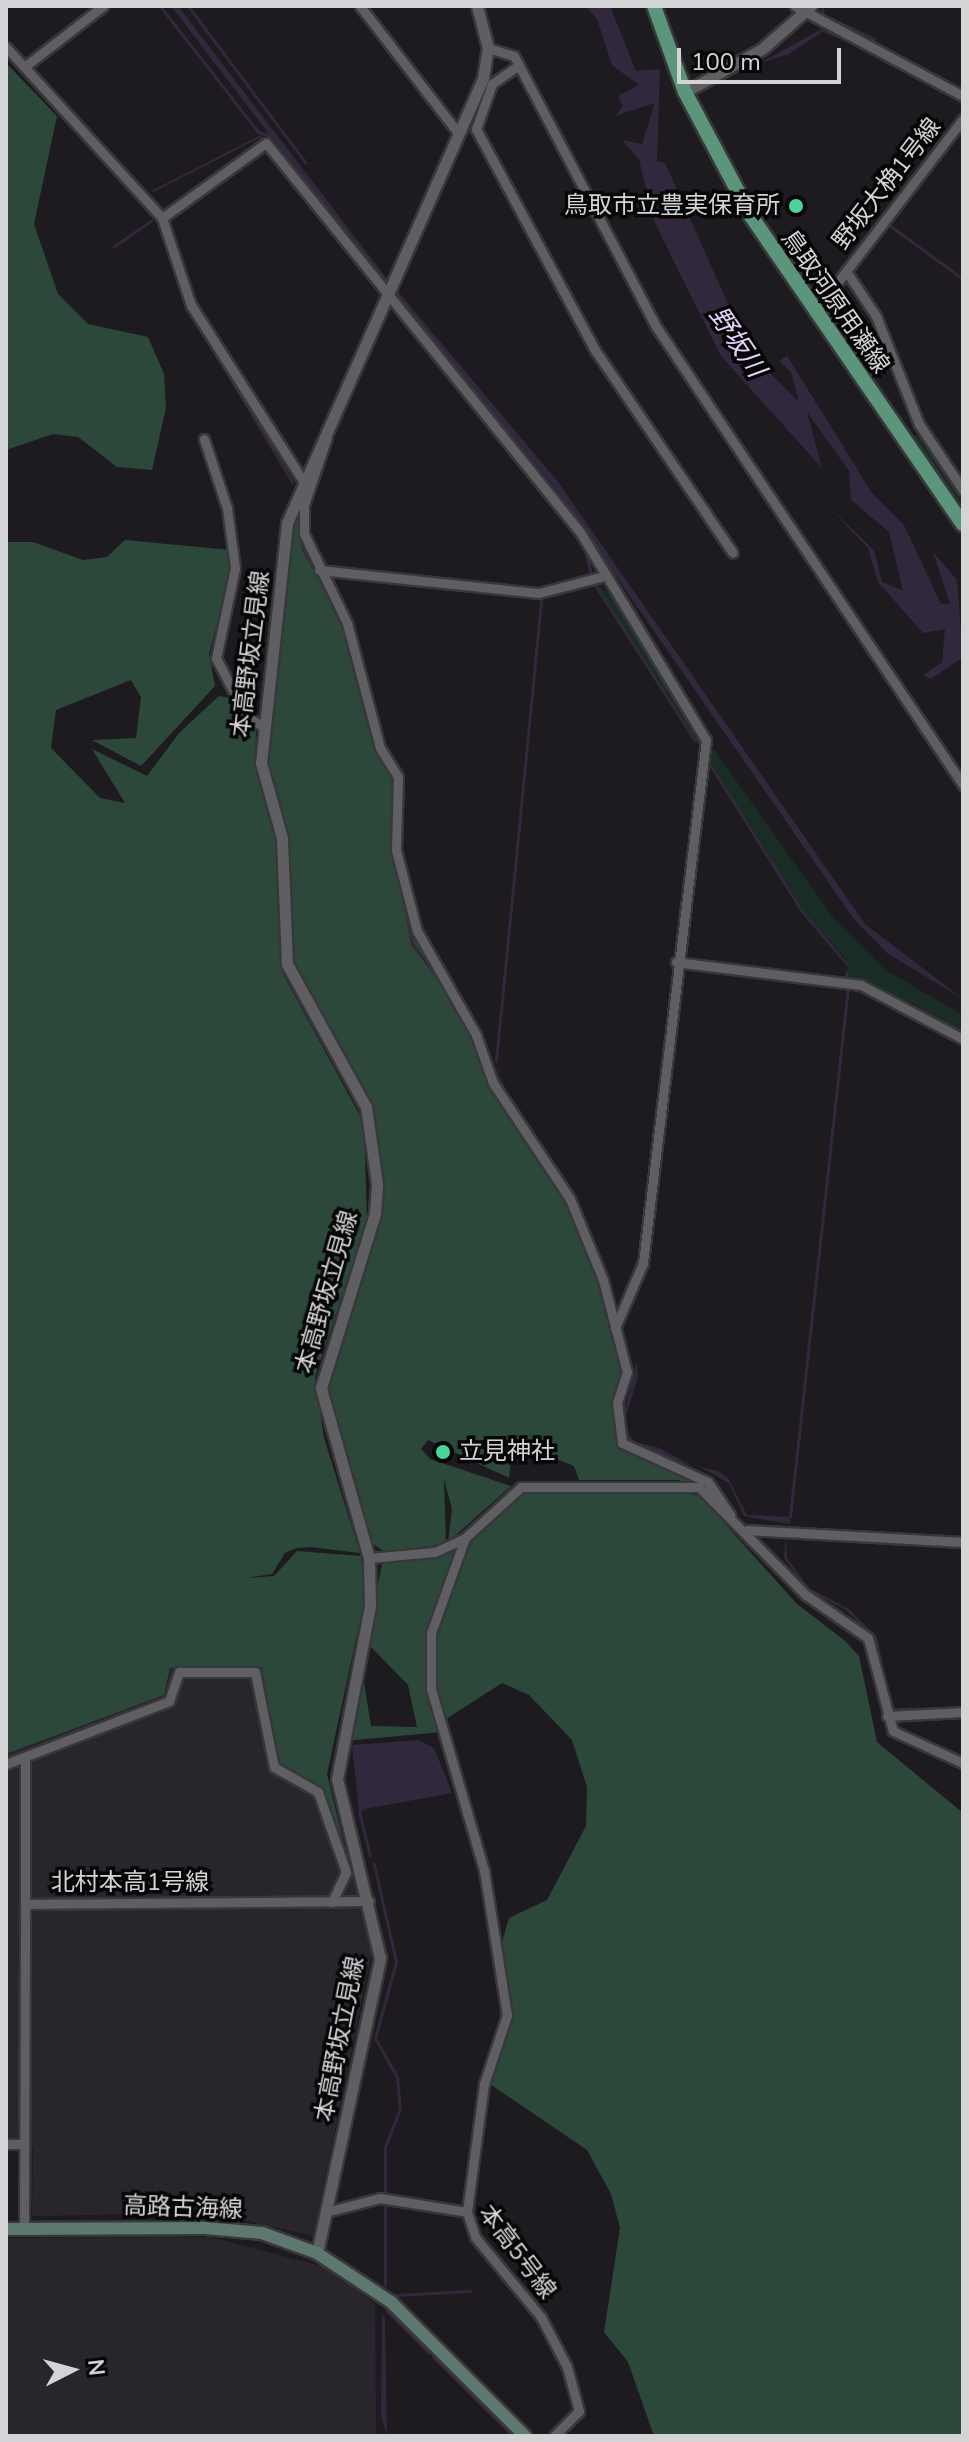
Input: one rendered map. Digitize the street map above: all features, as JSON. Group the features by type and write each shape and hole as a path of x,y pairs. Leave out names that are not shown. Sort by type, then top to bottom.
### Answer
{"main road":[{"name":"鳥取河原用瀬線","path":"654,6 685,92 751,216 814,313 963,524"},
{"name":"高路古海線","path":"6,2229 205,2228 262,2233 317,2253 391,2302 525,2436"}],"street":[{"path":"28,64 103,6"},
{"path":"360,6 459,134"},
{"path":"477,6 488,48 508,51 519,65 655,325 963,785"},
{"path":"685,92 762,49 804,8 963,96"},
{"path":"6,47 28,64 111,171 162,218 191,305 303,481"},
{"name":"本高野坂立見線","path":"317,2253 380,1958 369,1901 337,1779 370,1606 369,1558 321,1388 375,1214 373,1141 366,1107 287,964 282,838 261,763 287,523 459,134 488,48"},
{"path":"519,65 498,75 476,129 595,350 733,553"},
{"name":"野坂大桷1号線","path":"814,313 963,119"},
{"path":"162,218 266,143 580,532 601,577 706,740 676,962 643,1263 615,1328"},
{"path":"846,271 876,316 919,424 963,490"},
{"path":"326,429 302,519 319,570 347,623 380,748 398,777 397,860 417,931 476,1035 497,1090 570,1199 627,1372 617,1402 622,1443 708,1482 730,1515"},
{"path":"204,439 227,508 235,568 216,658 247,717 264,727"},
{"path":"319,570 539,593 601,577"},
{"path":"676,962 861,985 963,1039"},
{"path":"369,1558 435,1552 465,1538 521,1487 688,1485 709,1494 747,1530 806,1595 868,1638 887,1716 900,1736 963,1763"},
{"path":"747,1530 963,1542 963,1533"},
{"path":"465,1538 431,1633 431,1689 484,1870 507,2015 484,2084 467,2212"},
{"path":"6,1764 169,1701 179,1672 255,1672 274,1767 318,1792 327,1813 346,1872 332,1902"},
{"path":"887,1716 963,1712"},
{"path":"25,1757 25,1904"},
{"name":"北村本高1号線","path":"24,2229 25,1904 369,1901"},
{"path":"6,2144 24,2144"},
{"name":"本高5号線","path":"326,2212 367,2198 467,2212 475,2237 541,2317 567,2367 579,2411 554,2436"}],"shaded area":[{"path":"262,1667 276,1760 322,1789 370,1924 371,1957 313,2236 213,2213 32,2216 33,2148 6,2148 6,1754 164,1695 170,1668"},
{"path":"210,2237 328,2268 375,2304 376,2436 6,2436 6,2238"}],"green space":[{"path":"6,63 57,116 34,224 58,294 88,324 148,337 164,374 166,408 152,470 117,467 78,437 53,434 6,450"},
{"path":"919,435 963,496 963,508 913,436"},
{"path":"322,449 301,532 343,618 376,744 396,780 396,864 435,965 518,1126 567,1200 599,1279 624,1372 613,1412 617,1438 628,1453 703,1483 713,1491 678,1480 579,1480 574,1466 529,1448 511,1460 509,1478 428,1440 421,1449 430,1459 511,1486 448,1542 452,1509 444,1479 446,1544 385,1552 370,1542 326,1396 366,1259 377,1136 366,1092 290,955 289,843 267,764 292,522"},
{"path":"125,540 230,550 234,560 209,654 215,686 141,766 92,740 136,738 141,697 131,680 56,710 51,748 100,798 125,803 92,749 147,776 179,733 219,696 230,698 256,731 255,767 278,847 283,974 364,1123 367,1220 315,1377 324,1438 360,1553 296,1548 285,1553 272,1574 246,1578 274,1576 297,1551 361,1556 365,1597 327,1774 351,1873 322,1789 276,1760 262,1667 170,1668 164,1695 6,1754 6,542 33,542 83,560 107,557"},
{"path":"594,582 616,599 703,742 701,748"},
{"path":"710,744 835,920 887,971 963,1015 963,1036 915,1004 848,979 847,960 802,909 705,755"},
{"path":"660,1491 699,1495 797,1604 844,1640 859,1656 877,1742 963,1813 963,2436 654,2436 628,2362 604,2332 620,2228 611,2194 587,2150 487,2082 508,2027 500,1949 509,1918 547,1900 586,1826 587,1787 572,1740 529,1695 502,1683 443,1721 433,1688 434,1634 467,1541 520,1494"},
{"path":"462,1543 436,1603 428,1649 442,1732 344,1741 363,1676 371,1726 417,1727 408,1685 366,1642 382,1564"}],"water":[{"path":"171,6 178,6 385,276 558,482 865,924 963,999 887,953 853,918 554,487 384,284"},
{"name":"野坂川","path":"585,6 610,6 636,71 660,69 657,161 665,163 750,353 799,402 791,372 779,361 787,356 872,493 904,525 941,604 950,604 933,552 957,580 963,657 931,679 923,675 942,662 945,629 923,633 878,582 868,548 828,506 874,550 882,582 903,591 889,532 851,500 849,471 807,412 822,468 721,356 655,223 639,160 622,140 642,144 655,103 615,116 623,106 618,96 639,85 612,65 597,19"},
{"path":"821,29 868,49 822,32 789,54 760,63"},
{"path":"261,135 262,137 153,192"},
{"path":"495,1059 506,1092 576,1195 610,1283 618,1316 575,1197 505,1094"},
{"path":"637,1361 638,1377 624,1422 633,1442 657,1447 695,1467 631,1444 622,1421"},
{"path":"700,1467 718,1471 728,1478 747,1515 791,1517 790,1524 744,1516 729,1483"},
{"path":"786,1535 787,1558 809,1588 849,1609 877,1637 892,1708 963,1707 891,1711 874,1638 847,1611 808,1590 784,1558"},
{"path":"419,1740 434,1748 452,1793 359,1810 352,1745"},
{"path":"382,2315 385,2316 387,2436 381,2416"}],"waterway":[{"path":"160,6 258,132 270,136"},
{"path":"188,6 306,163"},
{"path":"822,6 823,15 875,39"},
{"path":"94,150 152,216"},
{"path":"113,247 152,220"},
{"path":"889,225 963,279"},
{"path":"161,229 167,248"},
{"path":"171,259 184,297"},
{"path":"190,311 293,483"},
{"path":"298,508 303,549 330,597"},
{"path":"586,555 591,574"},
{"path":"403,583 491,592"},
{"path":"595,585 695,741"},
{"path":"496,1061 541,600"},
{"path":"707,760 801,910 846,963"},
{"path":"384,763 394,781"},
{"path":"392,836 412,944 442,983"},
{"path":"846,972 847,978"},
{"path":"864,982 963,1034"},
{"path":"790,1516 848,987"},
{"path":"465,1025 473,1039"},
{"path":"364,1806 359,1811 370,1856"},
{"path":"374,1864 396,1962 375,2038 397,2077 400,2109 385,2147 385,2195"},
{"path":"385,2202 385,2285"},
{"path":"396,2295 470,2291"},
{"path":"387,2311 429,2353"},
{"path":"433,2357 513,2436"}],"place":[{"name":"鳥取市立豊実保育所","path":"796,206"},
{"name":"立見神社","path":"443,1452"}]}
